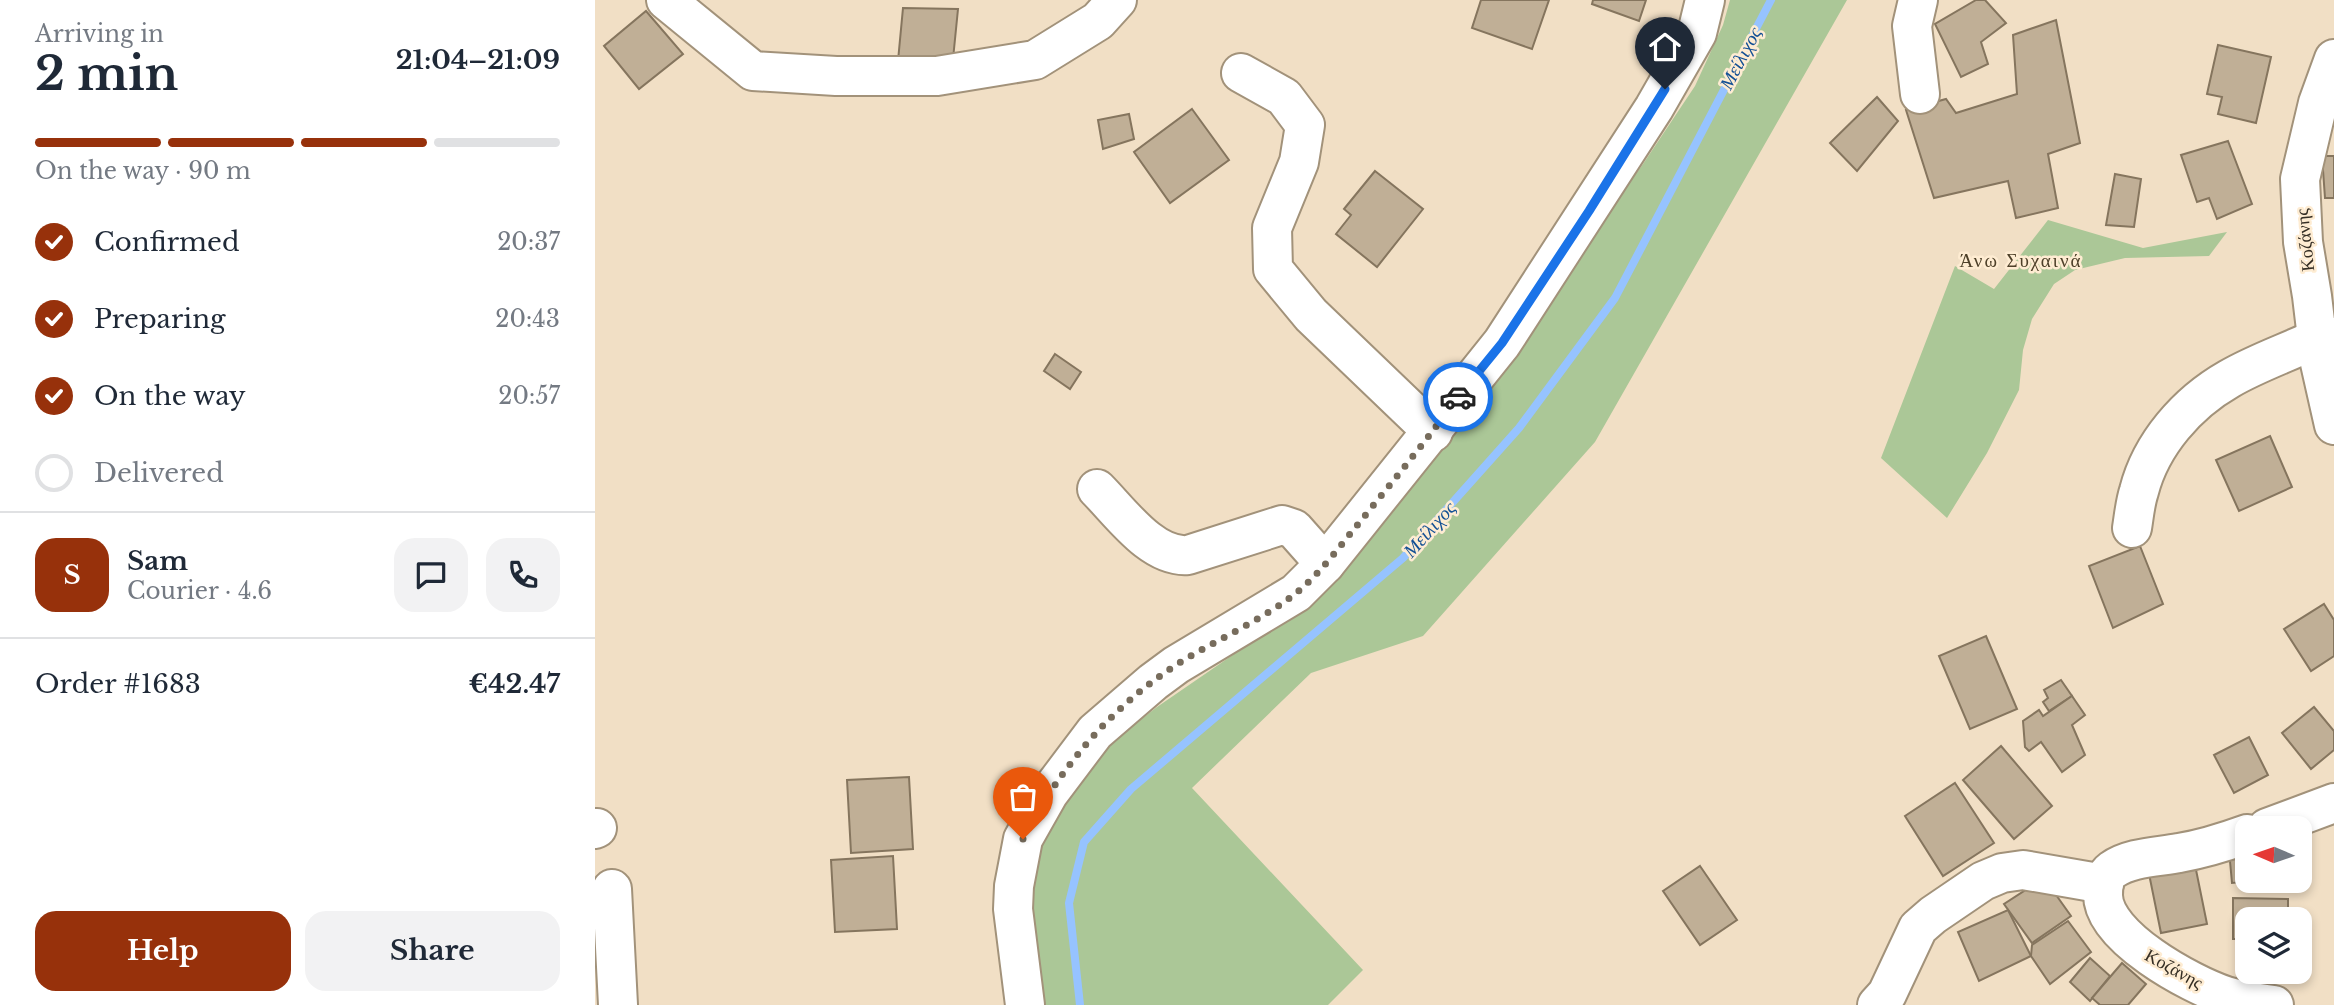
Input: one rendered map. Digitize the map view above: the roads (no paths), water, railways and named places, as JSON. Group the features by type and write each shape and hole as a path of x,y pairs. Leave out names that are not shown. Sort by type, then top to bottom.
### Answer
{"street":[{"path":"666,0 753,71 836,76 937,76 1035,60 1098,21 1117,0"},
{"path":"1025,1005 1013,909 1014,886 1023,839 1049,793 1095,732 1144,689 1176,665 1296,593 1325,564 1502,343 1654,108 1697,33 1705,0"},
{"path":"1918,0 1912,26 1920,94"},
{"name":"Κοζάνης","path":"2334,59 2318,103 2300,179 2303,242 2326,338 2320,363 2334,425"},
{"path":"1241,73 1284,97 1304,125 1299,162 1272,228 1273,269 1311,314 1433,432"},
{"path":"2132,528 2139,491 2148,465 2182,415 2229,379 2326,338"},
{"path":"1097,489 1151,544 1163,552 1176,556 1188,555 1282,525 1294,529 1325,564"},
{"path":"2299,816 2334,803"},
{"path":"1877,1005 1892,985 1917,928 1983,881 2002,873 2023,870 2104,884 2113,869 2235,838"},
{"name":"Κοζάνης","path":"2104,884 2104,908 2117,928 2140,950 2215,992 2236,999 2274,1005"},
{"path":"612,888 618,1005"}],"waterway":[{"name":"Μείλιχος","path":"1080,1005 1069,903 1084,842 1131,789 1403,558 1519,428 1615,298 1771,0"}],"district":[{"name":"Άνω Συχαινά","path":"2021,260"}]}
